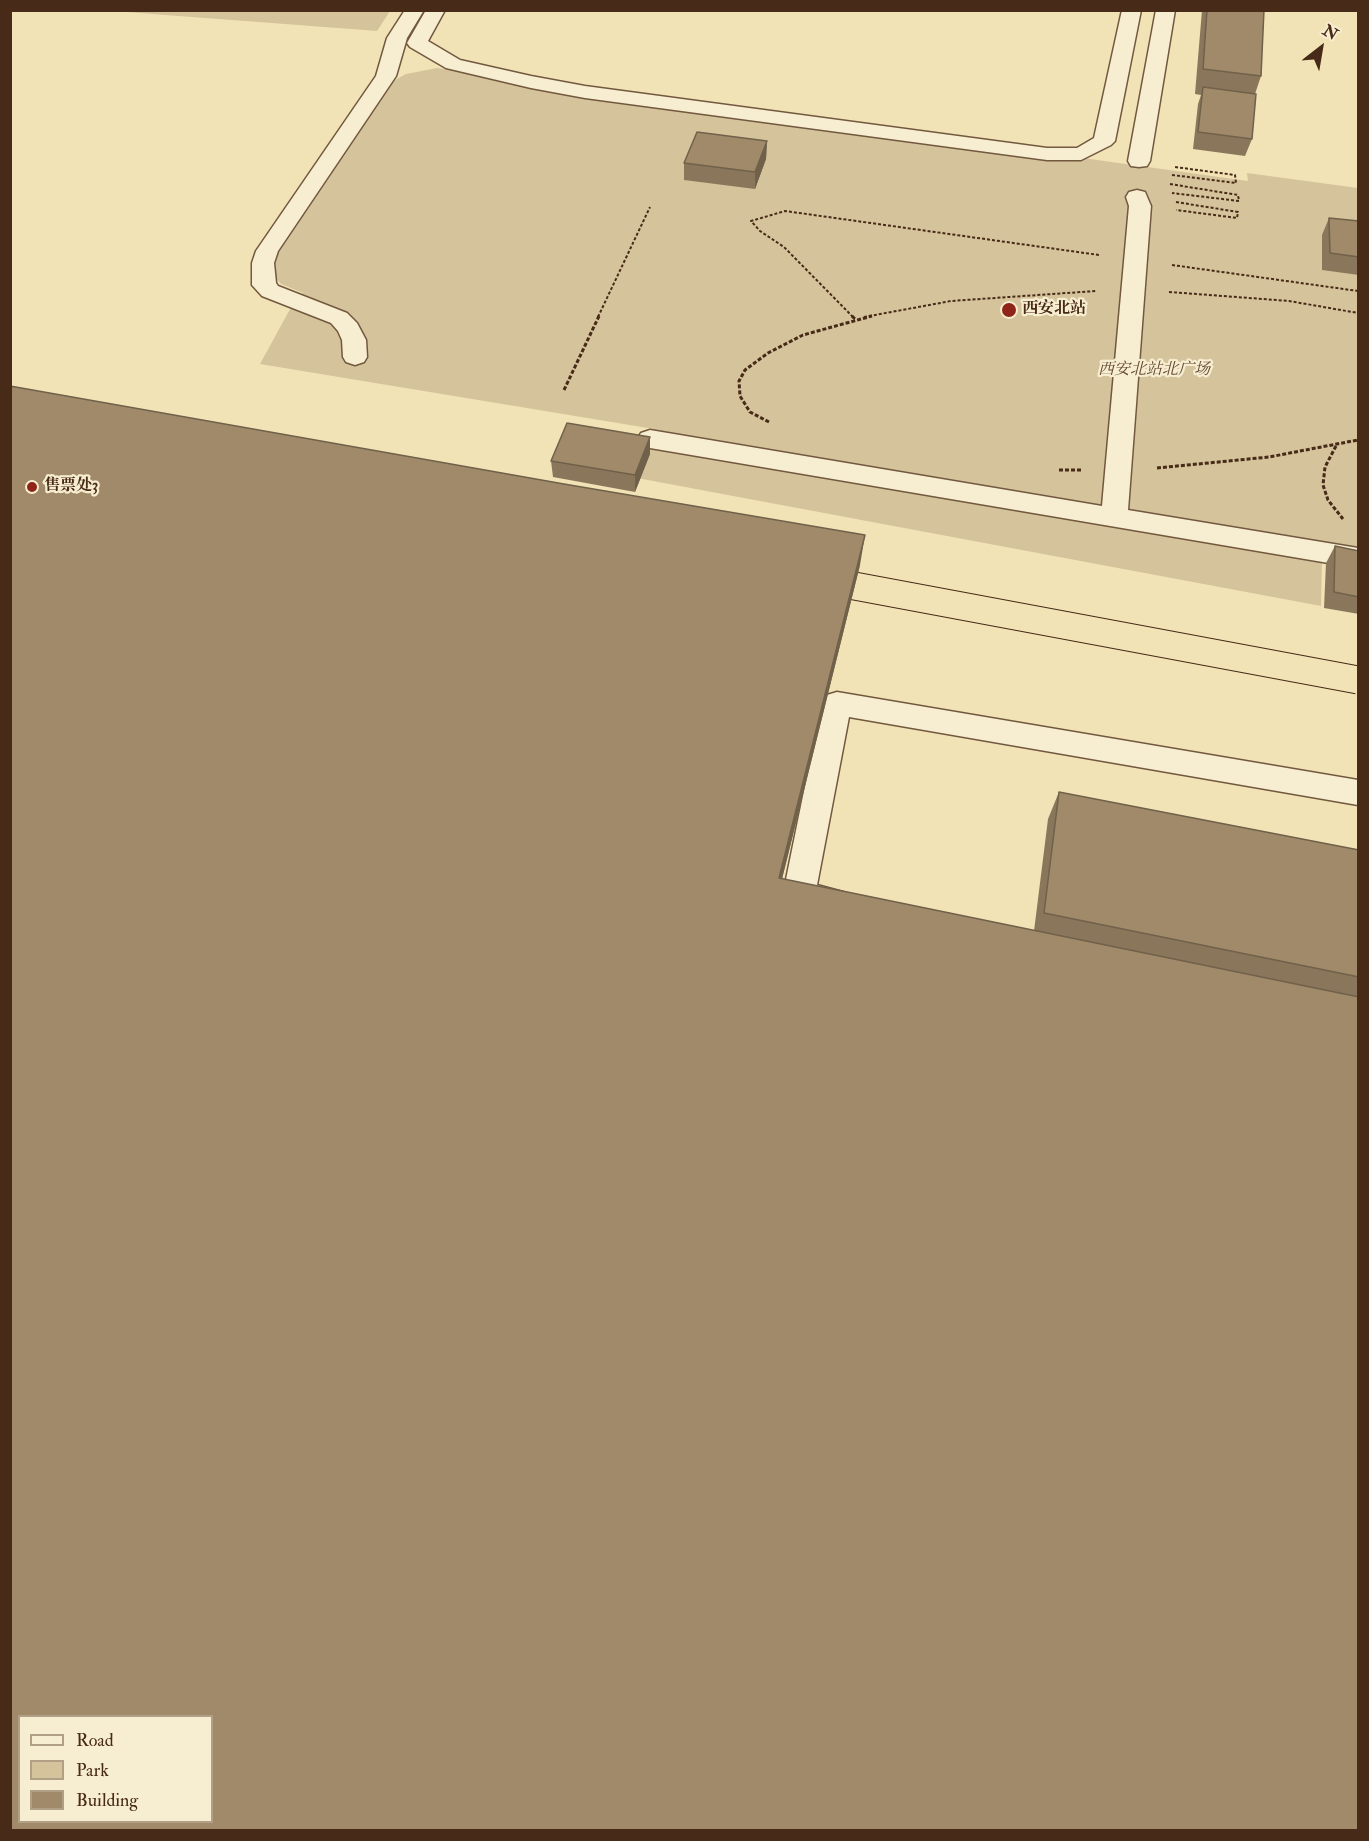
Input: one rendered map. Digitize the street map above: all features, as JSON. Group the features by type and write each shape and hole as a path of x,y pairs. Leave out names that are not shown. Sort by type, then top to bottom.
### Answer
{"main road":[{"path":"796,619 833,582 1359,680"}],"street":[{"path":"356,357 354,340 349,328 339,318 270,291 264,285 263,262 267,251 386,76 397,38 415,10"},
{"path":"436,10 417,43 453,64 519,80 585,92 1047,154 1081,154 1104,141 1132,10"},
{"path":"1139,161 1166,10"},
{"path":"1114,517 1138,201"},
{"path":"650,439 1359,558"},
{"path":"856,909 799,894 837,703 1359,793"}],"path":[{"path":"1139,161 1236,175 1236,183 1165,174"},
{"path":"1163,192 1239,201 1238,195 1165,183"},
{"path":"1138,201 1237,218 1238,212 1174,201"},
{"path":"564,390 650,207"},
{"path":"777,426 750,411 740,396 739,381 745,370 768,353 794,339 855,319 784,247 760,231 751,221 785,211 1359,291"},
{"path":"1050,470 1118,470 1187,466 1269,457 1359,440"},
{"path":"1336,445 1325,467 1323,485 1328,500 1346,521"}],"green space":[{"path":"390,10 377,31 113,11"},
{"name":"西安北站北广场","path":"437,68 1248,181 1247,173 1358,188 1358,567 1322,560 1321,606 637,478 654,429 260,364 289,311 303,293 281,284 273,275 276,252 380,95 393,81 406,74"}],"building":[{"path":"1207,10 1264,10 1261,76 1203,69"},
{"path":"1203,87 1256,94 1252,139 1198,132"},
{"path":"697,132 767,141 755,172 684,163"},
{"path":"1329,218 1359,221 1359,257 1330,253"},
{"path":"10,386 865,535 779,878 1359,997 1359,1830 10,1830"},
{"path":"567,423 650,437 635,475 551,461"},
{"path":"1335,546 1359,551 1359,597 1334,592"},
{"path":"1059,792 1359,850 1359,977 1044,913"}],"place":[{"name":"西安北站","path":"1009,310"},
{"name":"售票处3","path":"32,487"}]}
